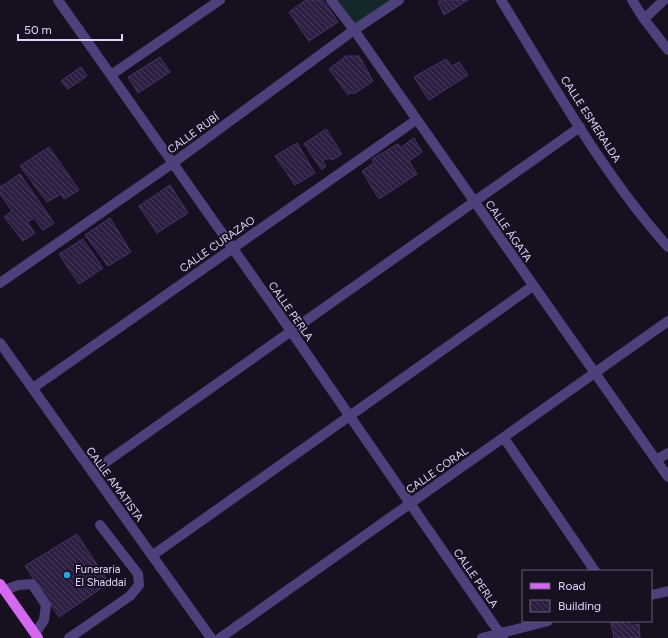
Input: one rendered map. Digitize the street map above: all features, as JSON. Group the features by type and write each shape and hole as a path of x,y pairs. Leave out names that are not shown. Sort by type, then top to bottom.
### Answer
{"main road":[{"path":"1,586 36,636"}],"street":[{"name":"CALLE PERLA","path":"58,0 291,331 349,417 502,636"},
{"path":"111,75 220,0"},
{"name":"CALLE ÁGATA","path":"331,0 354,30 532,286 668,477"},
{"name":"CALLE RUBÍ","path":"0,283 173,163 354,30 399,0"},
{"name":"CALLE ESMERALDA","path":"501,0 580,127 643,219 668,247"},
{"path":"632,0 644,19 668,50"},
{"path":"644,19 664,0"},
{"name":"CALLE CURAZAO","path":"33,388 416,120"},
{"path":"92,472 580,127"},
{"path":"153,556 532,286"},
{"name":"CALLE CORAL","path":"220,638 504,438 593,372 668,321"},
{"name":"CALLE AMATISTA","path":"0,343 211,638"},
{"path":"504,438 594,570"},
{"path":"656,460 668,453"},
{"path":"69,638 130,596 139,585 138,574 100,525"},
{"path":"1,586 32,584 46,605 44,620 36,636"},
{"path":"652,595 668,591"},
{"path":"482,638 502,636 545,622"}],"green space":[{"path":"333,0 399,0 354,30"}],"building":[{"path":"306,0 323,0 338,22 309,41 289,12"},
{"path":"441,0 468,0 444,15 438,2"},
{"path":"346,56 359,56 373,81 354,94 352,92 348,95 329,69"},
{"path":"160,57 170,72 138,93 128,77"},
{"path":"446,59 452,66 459,62 468,75 429,100 414,77"},
{"path":"81,67 87,76 68,89 61,81"},
{"path":"326,129 342,154 332,160 329,158 322,161 326,166 322,170 304,144"},
{"path":"414,138 422,152 409,161 417,174 379,199 362,171 374,163 372,159 398,144 400,148"},
{"path":"297,143 315,173 295,185 275,156"},
{"path":"49,147 79,190 64,199 61,194 47,202 20,166"},
{"path":"20,174 54,223 43,230 34,218 27,222 35,233 23,241 4,217 12,211 0,194 0,187"},
{"path":"170,185 188,213 157,233 139,206"},
{"path":"110,218 131,252 108,266 85,235"},
{"path":"83,239 103,268 79,284 59,254"},
{"name":"Funeraria El Shaddai","path":"77,534 109,583 59,617 25,566"},
{"path":"629,622 630,626 639,624 640,638 614,638 611,623"}],"place":[{"name":"Funeraria El Shaddai","path":"67,575"}]}
